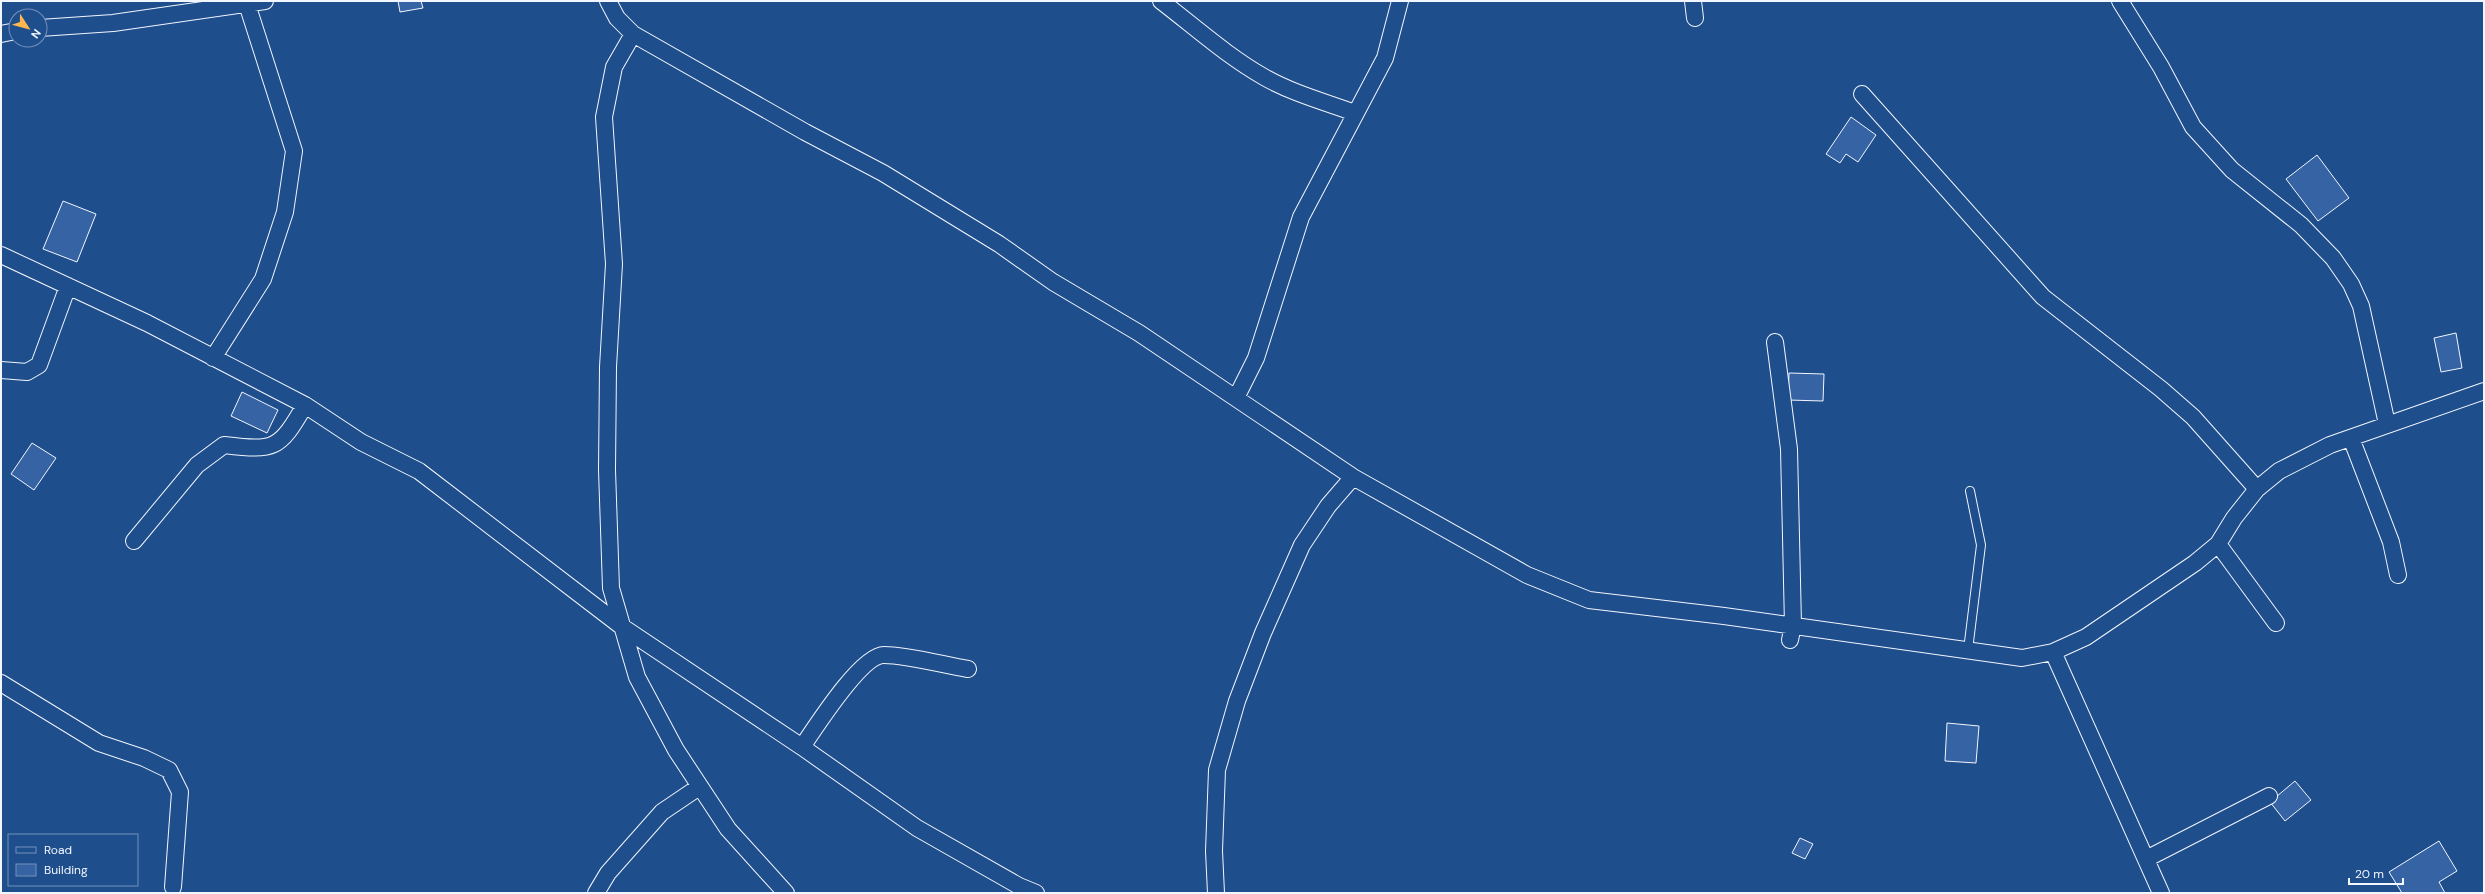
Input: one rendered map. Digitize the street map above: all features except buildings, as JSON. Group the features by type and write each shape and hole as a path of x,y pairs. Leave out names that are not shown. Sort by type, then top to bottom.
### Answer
{"street":[{"path":"48,27 113,22 265,1"},
{"path":"608,1 617,18 633,34 804,132 883,173 999,244 1053,282 1139,333 1353,477 1527,575 1589,600 1791,633 1968,650 2022,658 2053,652 2086,637 2134,606 2195,563 2218,544 2234,518 2257,489 2279,471 2330,445 2484,391"},
{"path":"1161,1 1219,46 1265,77 1303,95 1355,113"},
{"path":"1236,398 1256,358 1301,217 1385,58 1400,1"},
{"path":"1693,1 1695,18"},
{"path":"2120,1 2161,67 2193,127 2232,170 2301,224 2333,258 2351,284 2361,306 2387,424"},
{"path":"213,358 263,279 285,212 294,151 247,4"},
{"path":"633,34 614,67 604,118 614,264 608,366 608,547 611,588 637,677 698,787 728,829 786,893"},
{"path":"1862,94 2043,297 2161,388 2193,416 2257,489"},
{"path":"1,255 147,323 305,405 361,442 419,471 621,626 802,747 917,828 1018,886 1036,893"},
{"path":"1,370 27,372 39,364 68,286"},
{"path":"1775,342 1788,449 1791,633"},
{"path":"134,541 197,465 224,445 260,449 279,443 291,429 305,405"},
{"path":"2351,438 2391,542 2398,575"},
{"path":"1216,893 1214,851 1217,770 1237,701 1263,633 1302,545 1328,506 1353,477"},
{"path":"2218,544 2276,623"},
{"path":"2053,652 2161,893"},
{"path":"802,747 848,682 868,662 882,655 968,669"},
{"path":"1,683 99,743 144,758 169,770 180,792 173,887"},
{"path":"596,893 608,872 662,812 698,787"},
{"path":"2146,859 2269,796"}],"lane":[{"path":"1968,650 1981,545 1970,491"}]}
